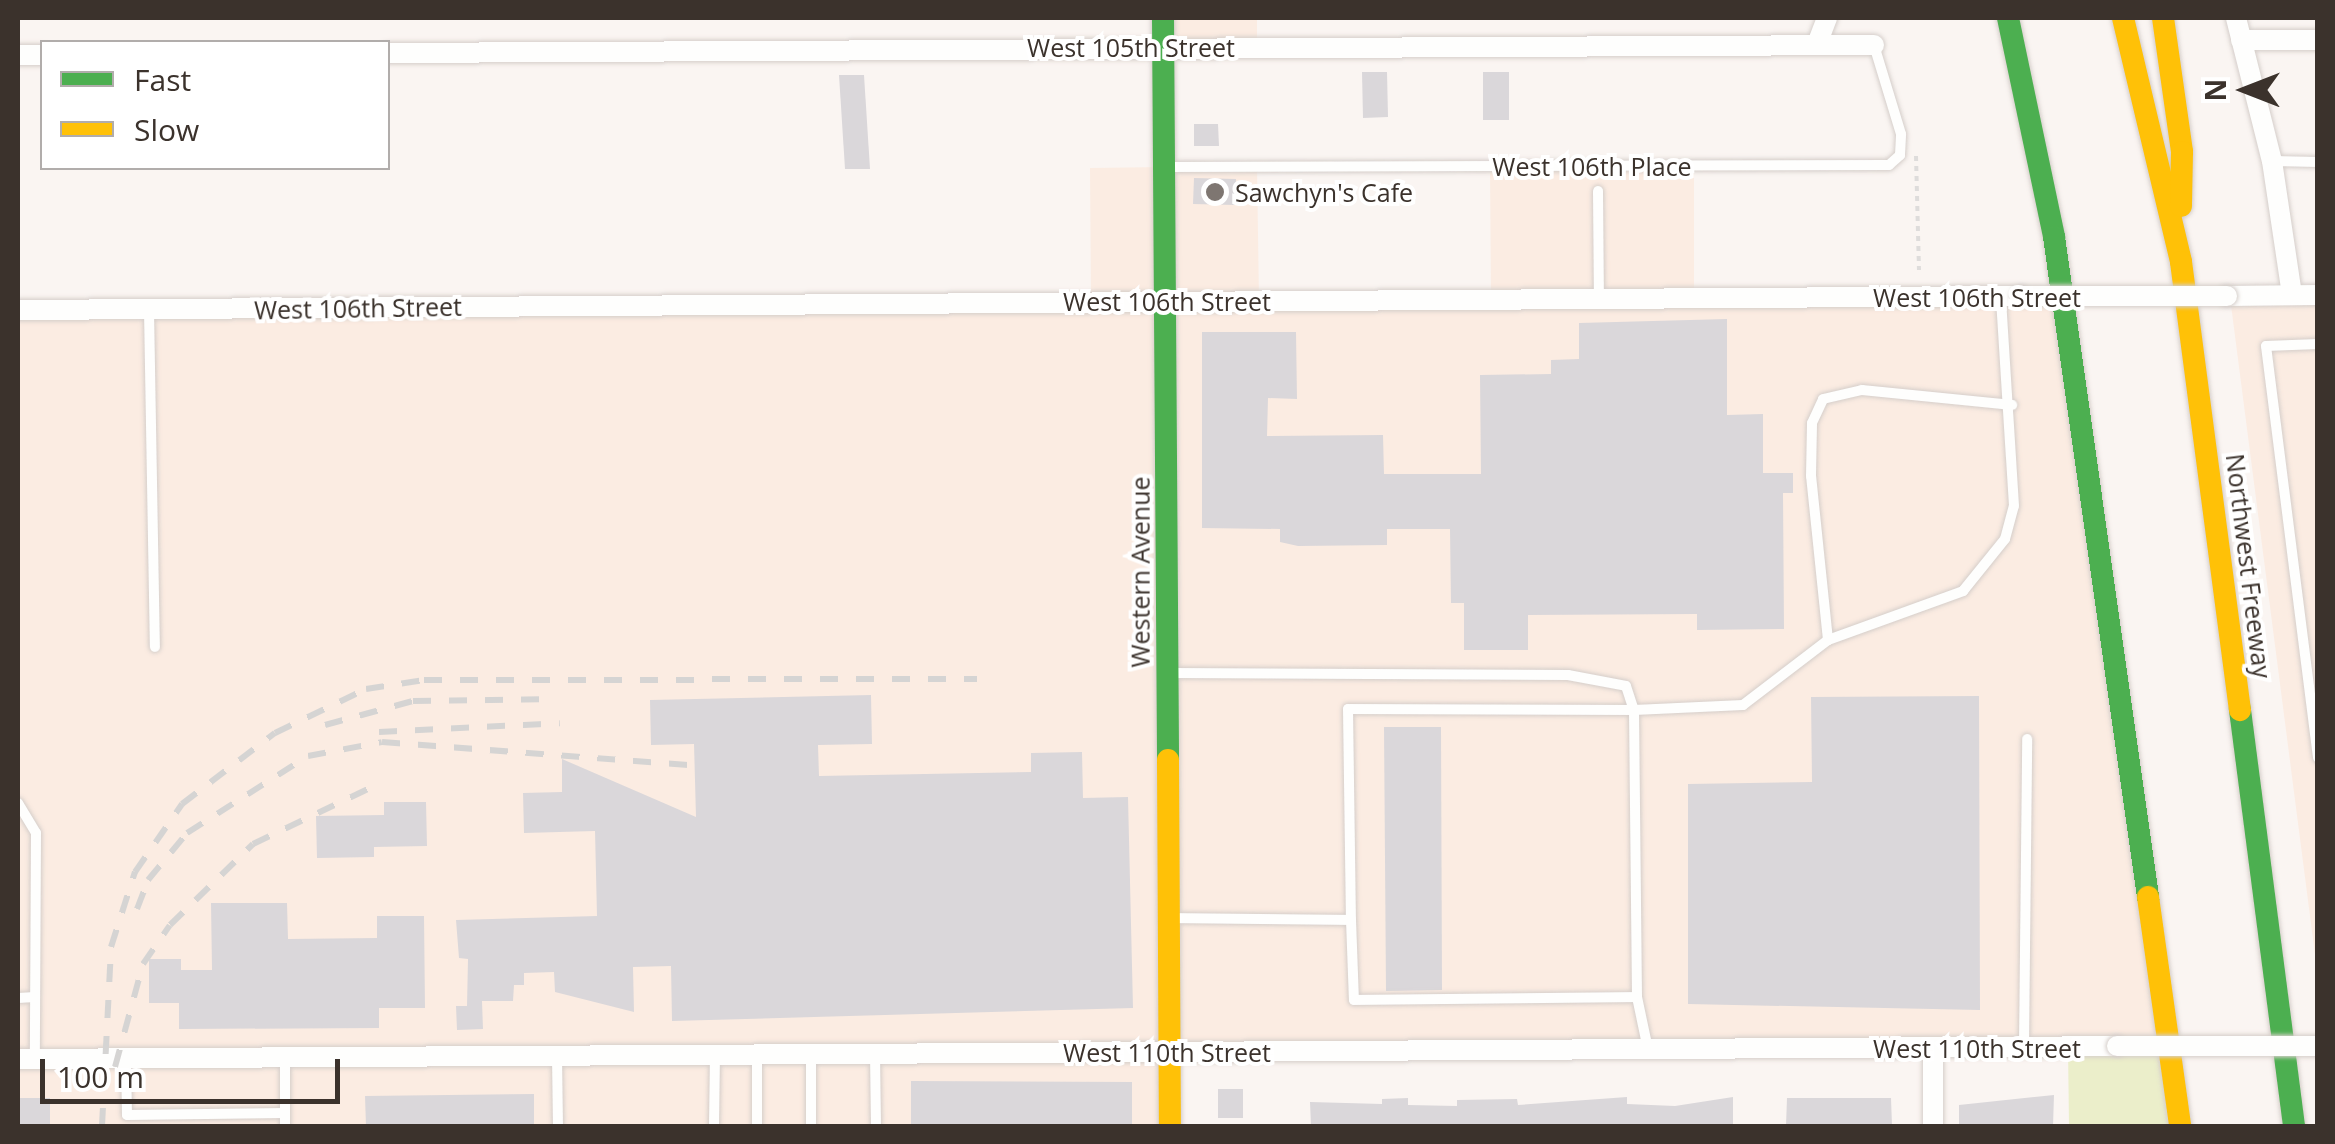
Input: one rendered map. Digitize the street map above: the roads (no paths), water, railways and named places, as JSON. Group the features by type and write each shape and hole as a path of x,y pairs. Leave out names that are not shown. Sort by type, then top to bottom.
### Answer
{"main road":[{"name":"Western Avenue","path":"1164,18 1170,1126"},
{"path":"1982,18 2054,237"},
{"path":"2008,18 2054,237 2180,1126"},
{"name":"Northwest Freeway","path":"2123,18 2181,262 2294,1126"},
{"path":"2162,18 2182,152 2181,262"}],"street":[{"path":"1817,44 1827,18"},
{"path":"2236,18 2272,161 2292,295"},
{"path":"2242,40 2318,40"},
{"name":"West 105th Street","path":"390,53 1874,45"},
{"name":"West 106th Street","path":"18,310 2318,295"},
{"name":"West 110th Street","path":"26,1058 2318,1046"},
{"path":"1933,1048 1933,1126"}],"lane":[{"name":"West 106th Place","path":"1165,167 1889,165 1898,159 1901,134 1874,45"},
{"path":"2272,161 2318,162"},
{"path":"1598,191 1599,299"},
{"path":"1637,997 1354,1000 1348,709 1634,710 1743,705 1828,640 1964,591 2005,539 2014,506 2011,296"},
{"path":"149,310 155,646"},
{"path":"2318,344 2266,346 2318,758"},
{"path":"1828,640 1812,476 1812,423 1823,399 1862,390 2012,405"},
{"path":"1168,673 1568,675 1626,686 1634,710 1637,997 1648,1050"},
{"path":"2024,1048 2026,739"},
{"path":"18,803 36,833 35,998 26,1058"},
{"path":"1169,918 1351,920"},
{"path":"18,998 35,998"},
{"path":"756,1054 757,1126"},
{"path":"811,1054 811,1126"},
{"path":"875,1054 876,1126"},
{"path":"714,1126 715,1055"},
{"path":"558,1056 558,1126"},
{"path":"285,1057 285,1126"},
{"path":"126,1058 127,1115 285,1113"}],"railway":[{"path":"102,1126 111,947 135,872 182,804 275,733 366,689 424,680 977,679"},
{"path":"325,725 413,701 557,699"},
{"path":"379,732 560,723"},
{"path":"137,909 148,880 187,833 308,756 382,742 688,765"},
{"path":"115,1067 143,964 170,925 253,844 378,784"}],"place":[{"name":"Sawchyn's Cafe","path":"1215,192"}]}
